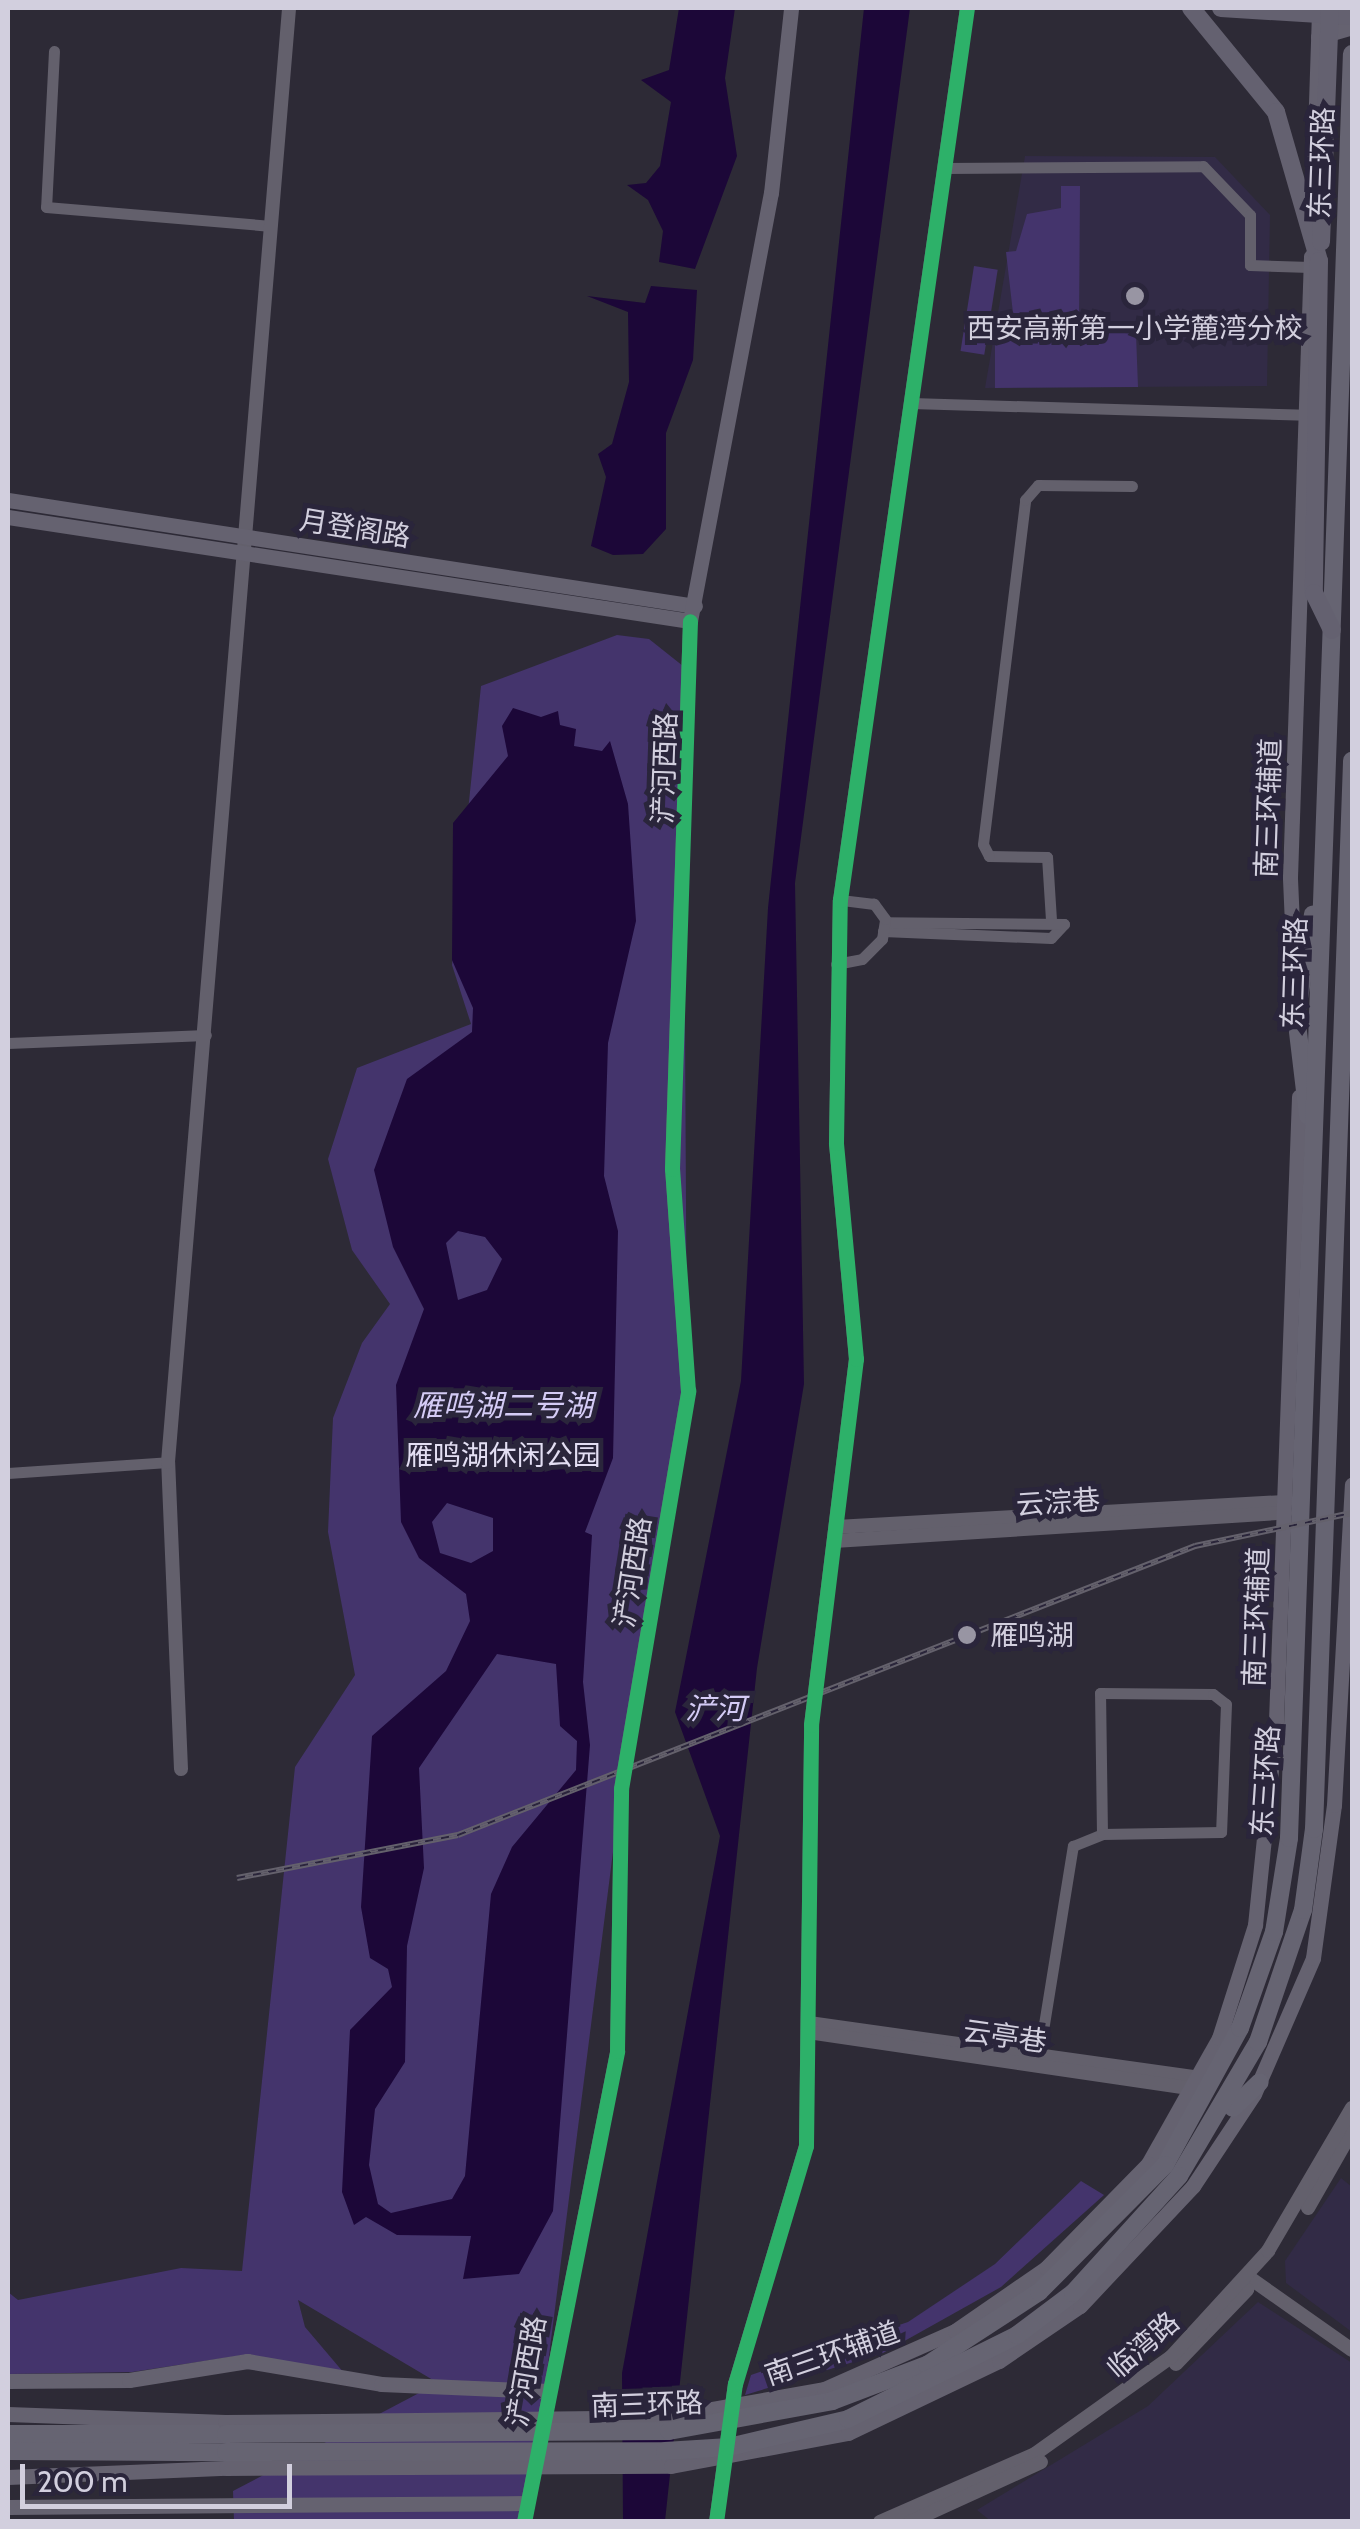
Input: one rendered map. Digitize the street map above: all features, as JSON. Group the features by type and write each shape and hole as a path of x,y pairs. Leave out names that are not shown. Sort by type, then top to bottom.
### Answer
{"highway":[{"name":"东三环路","path":"1282,1893 1302,1651 1352,54"},
{"path":"1316,1176 1296,1016 1328,760"},
{"name":"东三环路","path":"1303,1910 1314,1829 1340,1187 1352,761"},
{"path":"1350,842 1352,863"},
{"path":"1340,1187 1352,1094"},
{"name":"南三环路","path":"1171,2173 1234,2041 1282,1893"},
{"name":"南三环路","path":"8,2434 226,2444 665,2451 729,2447 848,2419 1017,2335 1073,2293 1214,2126 1258,2042 1303,1910"},
{"path":"1199,2078 1234,2041"},
{"path":"1214,2126 1260,2082"},
{"name":"南三环路","path":"8,2451 226,2444"}],"main road":[{"name":"浐河西路","path":"693,613 771,193 791,8"},
{"path":"1191,8 1276,112 1315,264"},
{"path":"1221,8 1352,16"},
{"name":"南三环辅道","path":"1171,2173 1199,2078 1255,1925 1285,1508 1296,1016 1290,877 1305,414 1315,264 1320,8"},
{"path":"1330,8 1315,264 1314,594 1332,630"},
{"path":"1318,37 1352,27"},
{"name":"月登阁路","path":"8,500 693,613"},
{"name":"月登阁路","path":"8,518 239,554 693,613"},
{"name":"南三环辅道","path":"8,2476 226,2444 666,2417 824,2389 955,2331 1031,2278 1171,2173 1260,2082 1299,2006 1324,1903 1352,1485"},
{"path":"8,2381 129,2380 247,2361 381,2384 550,2391"},
{"name":"南三环辅道","path":"8,2414 226,2444"},
{"path":"8,2507 526,2504"}],"street":[{"path":"181,1769 168,1462 206,1035 239,554 244,536 289,8"},
{"path":"716,2522 735,2384 806,2146 811,1726 857,1313 836,1143 840,900 967,8"},
{"path":"54,51 46,206 270,226"},
{"path":"944,168 1203,166 1250,215 1250,265 1315,264"},
{"path":"912,403 1305,414"},
{"path":"884,926 1063,934 1064,924 1051,920 1047,857 988,856 984,844 1025,500 1038,485 1132,486"},
{"name":"浐河西路","path":"524,2522 617,2052 621,1790 688,1391 672,1169 693,613"},
{"path":"840,900 874,904 884,926"},
{"path":"836,964 862,959 884,926"},
{"path":"8,1043 206,1035"},
{"path":"8,1473 168,1462"},
{"name":"云淙巷","path":"835,1534 1285,1508"},
{"path":"1039,2055 1073,1846 1102,1834 1214,1839 1221,1832 1226,1704 1213,1694 1100,1694 1102,1834"},
{"path":"809,2027 1199,2078"},
{"name":"云亭巷","path":"809,2027 1199,2078"},
{"name":"临湾路","path":"880,2522 988,2480 1088,2422 1170,2357 1251,2278 1352,2108"},
{"name":"临湾路","path":"910,2522 1014,2477 1103,2422 1190,2352 1251,2278 1352,2131"},
{"path":"1251,2278 1352,2350"}],"shaded area":[{"name":"西安高新第一小学麓湾分校","path":"1025,156 1215,157 1270,215 1267,386 985,388"},
{"path":"1341,2178 1352,2187 1352,2332 1286,2283 1285,2261"},
{"path":"1258,2302 1352,2363 1352,2521 992,2522 977,2510 1148,2406"}],"green space":[{"path":"1061,186 1080,186 1079,329 1136,334 1138,387 995,388 995,340 1016,339 1006,252 1016,251 1027,214 1061,208"},
{"path":"974,266 998,270 984,355 961,351"},
{"name":"雁鸣湖休闲公园","path":"617,635 649,639 683,666 687,1381 621,1789 528,2521 234,2521 233,2491 438,2383 298,2300 305,2327 344,2373 244,2355 132,2372 8,2374 8,2292 18,2300 181,2268 242,2271 295,1767 355,1675 328,1532 333,1418 362,1343 390,1304 352,1250 328,1159 357,1068 471,1024 452,965 481,686"},
{"path":"1081,2181 1104,2195 1001,2287 883,2353 745,2395 751,2375 908,2322 995,2264"}],"water":[{"path":"679,8 735,8 725,78 737,156 695,269 659,262 663,231 648,200 627,185 646,183 660,166 671,102 641,80 669,70"},
{"name":"浐河","path":"864,8 910,8 795,883 804,1384 757,1668 665,2521 623,2522 622,2373 720,1836 675,1712 741,1381 768,908"},
{"path":"651,286 697,290 693,360 666,433 666,529 643,554 613,555 591,546 606,477 598,454 612,444 629,382 628,312 587,296 645,303"},
{"name":"雁鸣湖二号湖","path":"513,708 541,717 558,711 560,725 576,729 574,746 602,751 610,741 628,804 636,921 608,1043 604,1176 618,1231 613,1458 585,1532 592,1535 583,1682 590,1745 553,2211 519,2274 463,2279 471,2236 397,2235 366,2217 354,2225 342,2192 350,2030 392,1987 388,1969 370,1958 361,1907 372,1736 446,1671 470,1621 466,1594 419,1558 401,1522 396,1385 424,1309 393,1247 374,1170 407,1079 472,1032 473,1008 452,960 453,823 508,756 502,726","holes":["458,1231 485,1237 502,1259 487,1290 458,1300 446,1243","447,1503 493,1518 493,1551 471,1563 440,1553 432,1522","497,1654 556,1664 560,1726 577,1741 576,1770 512,1847 491,1894 465,2176 452,2199 391,2213 378,2204 369,2165 375,2109 405,2062 407,1946 424,1868 419,1768"]}],"railway":[{"path":"237,1878 458,1835 1195,1546 1352,1513"}],"cycle path":[{"path":"716,2522 735,2384 806,2146 811,1725 856,1359 836,1143 840,900 967,8"},
{"path":"524,2522 617,2051 621,1789 688,1391 672,1169 690,621"}],"place":[{"name":"西安高新第一小学麓湾分校","path":"1135,296"},
{"name":"雁鸣湖","path":"967,1635"}]}
